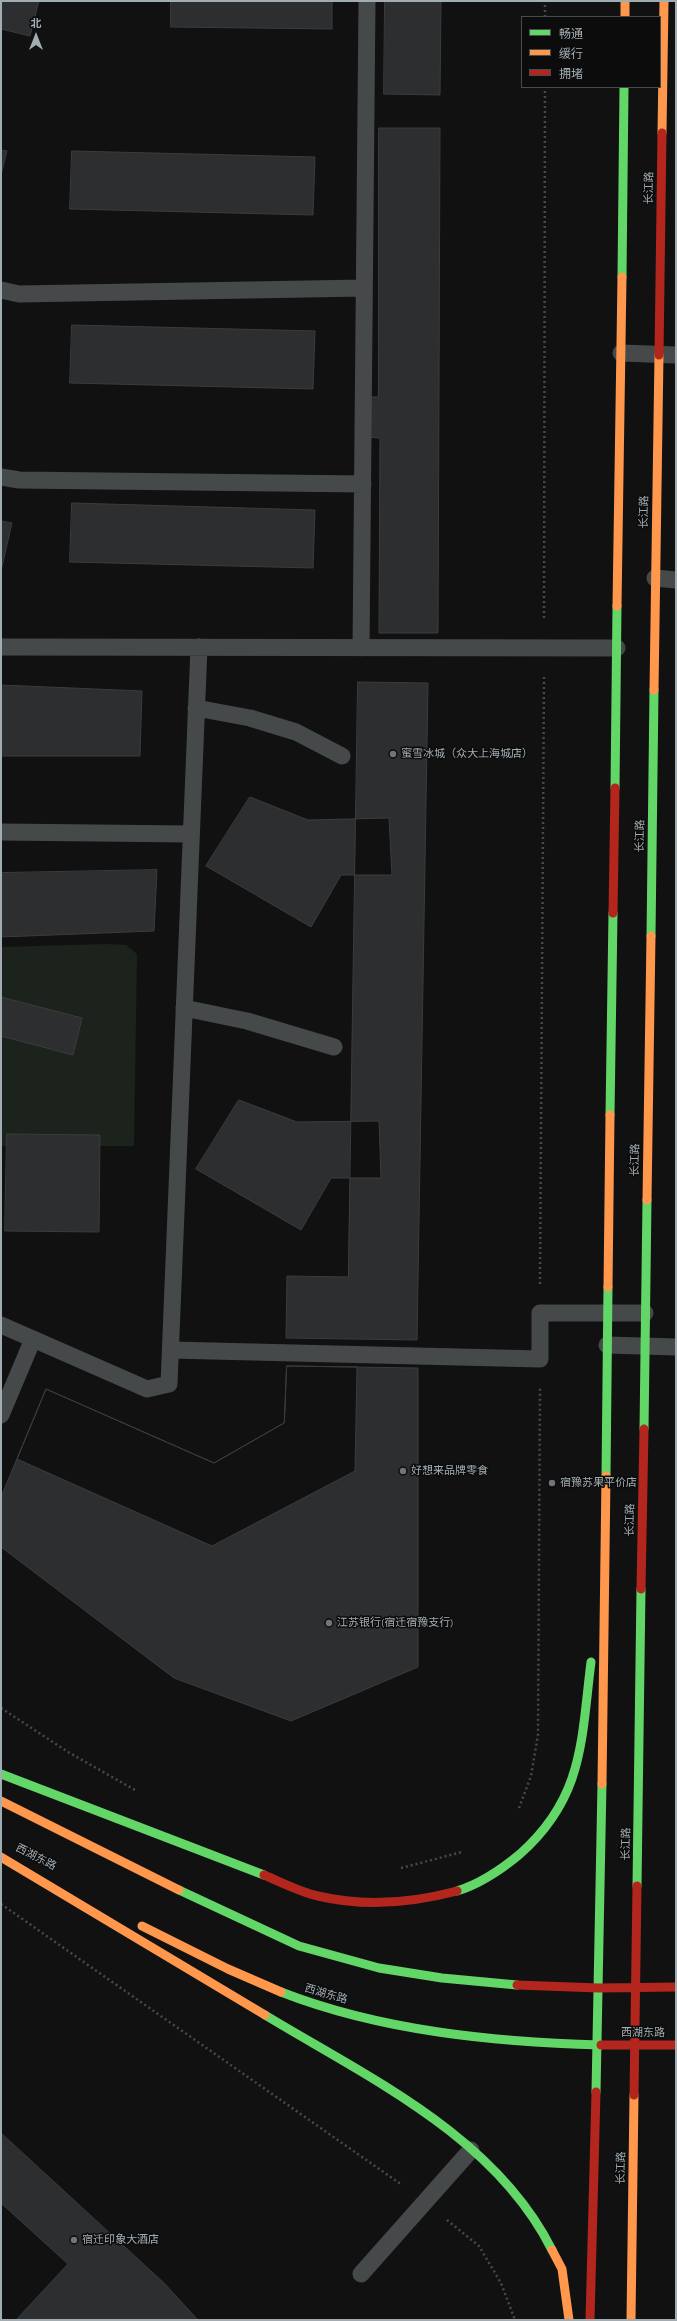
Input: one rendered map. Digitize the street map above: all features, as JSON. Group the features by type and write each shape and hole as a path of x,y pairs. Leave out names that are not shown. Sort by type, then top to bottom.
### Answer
{"street":[{"path":"625,16 626,1"},
{"name":"长江路","path":"631,2320 658,354 669,111 664,1"},
{"path":"590,2320 599,1988 624,88"},
{"path":"1,1774 317,1896 354,1903 429,1898 465,1890 497,1872 522,1853 545,1830 564,1800 574,1775 581,1744 605,1558"},
{"path":"1,1801 116,1860 299,1946 379,1968 442,1978 514,1985 599,1988 636,1986 676,1987"},
{"name":"西湖东路","path":"1,1853 86,1896"},
{"path":"1,1857 428,2113 504,2178 541,2227 562,2269 569,2320"},
{"name":"西湖东路","path":"135,1922 241,1977 316,2005 402,2025 506,2039 598,2045 676,2045"}],"lane":[{"path":"361,648 367,1"},
{"path":"1,290 19,294 364,288"},
{"path":"621,353 676,355"},
{"path":"1,478 19,480 362,484"},
{"path":"655,578 676,580"},
{"path":"1,647 617,648"},
{"path":"1,1325 147,1389 170,1384 199,647"},
{"path":"196,708 250,718 296,732 342,756"},
{"path":"1,832 191,834"},
{"path":"184,1008 247,1021 334,1047"},
{"path":"171,1350 540,1359 540,1313 645,1313"},
{"path":"1,1415 33,1339"},
{"path":"607,1346 676,1347"},
{"path":"361,2274 471,2150"}],"path":[{"path":"545,1 545,16"},
{"path":"540,1313 544,648 545,88"},
{"path":"516,1812 520,1806 531,1776 538,1735 540,1359"},
{"path":"1,1708 68,1752 140,1793"},
{"path":"397,1869 467,1851"},
{"path":"1,1904 426,2202 478,2246 501,2283 515,2320"}],"shaded area":[{"path":"106,944 126,945 137,954 134,1146 2,1146 1,1232 1,947"}],"building":[{"path":"1,1 39,1 30,36 1,29"},
{"path":"171,1 332,1 332,29 171,27"},
{"path":"385,1 441,1 440,95 384,94"},
{"path":"379,128 440,128 438,633 379,633 380,438 367,437 367,397 378,397"},
{"path":"1,150 7,151 1,175"},
{"path":"72,151 315,157 313,215 70,209"},
{"path":"72,325 315,331 313,389 70,383"},
{"path":"72,503 315,510 313,568 70,562"},
{"path":"1,521 12,523 1,571"},
{"path":"358,682 428,683 417,1340 286,1338 287,1276 348,1277"},
{"path":"1,685 142,691 140,756 1,756"},
{"path":"250,797 308,820 389,818 392,875 341,875 311,927 206,866"},
{"path":"157,870 154,931 1,937 1,873"},
{"path":"1,997 82,1018 73,1055 1,1036"},
{"path":"239,1100 297,1122 379,1121 381,1178 331,1178 301,1230 196,1169"},
{"path":"7,1134 100,1135 99,1232 5,1231"},
{"path":"287,1366 418,1368 418,1667 291,1721 174,1678 1,1547 1,1497 46,1389 214,1463 284,1423"},
{"path":"287,1366 357,1367 355,1471 212,1546 17,1459 46,1389 214,1463 284,1423"},
{"path":"1,2133 164,2283 198,2320 1,2320"},
{"path":"1,2203 68,2264 16,2320 1,2320"}],"traffic: fast":[{"path":"622,277 624,88"},
{"path":"615,788 617,606"},
{"path":"651,936 654,690"},
{"path":"610,1115 613,913"},
{"path":"644,1429 647,1200"},
{"path":"606,1476 608,1287"},
{"path":"637,1886 641,1589"},
{"path":"457,1891 482,1880 513,1860 541,1833 557,1811 568,1789 576,1766 585,1717 591,1662"},
{"path":"1,1774 264,1875"},
{"path":"596,2092 602,1784"},
{"path":"179,1890 299,1946 379,1968 442,1978 517,1985"},
{"path":"281,1992 358,2016 438,2032 520,2041 601,2045"},
{"path":"265,2015 386,2087 426,2113 464,2142 498,2174 528,2210 552,2250"}],"traffic: slow":[{"path":"625,1 625,16"},
{"path":"662,133 664,1"},
{"path":"617,606 622,277"},
{"path":"654,690 659,355"},
{"path":"647,1200 651,936"},
{"path":"608,1287 610,1115"},
{"path":"602,1784 606,1476"},
{"path":"1,1801 179,1890"},
{"path":"1,1857 265,2015"},
{"path":"142,1926 228,1969 281,1992"},
{"path":"631,2320 634,2095"},
{"path":"552,2250 562,2269 569,2320"}],"traffic: jam":[{"path":"659,355 662,133"},
{"path":"613,913 615,788"},
{"path":"641,1589 644,1429"},
{"path":"264,1875 311,1894 353,1902 405,1901 457,1891"},
{"path":"634,2095 637,1886"},
{"path":"517,1985 599,1988 676,1987"},
{"path":"601,2045 676,2045"},
{"path":"590,2320 596,2092"}],"place":[{"name":"蜜雪冰城（众大上海城店）","path":"393,754"},
{"name":"好想来品牌零食","path":"403,1471"},
{"name":"宿豫苏果平价店","path":"552,1483"},
{"name":"江苏银行(宿迁宿豫支行)","path":"329,1623"},
{"name":"宿迁印象大酒店","path":"74,2240"}]}
